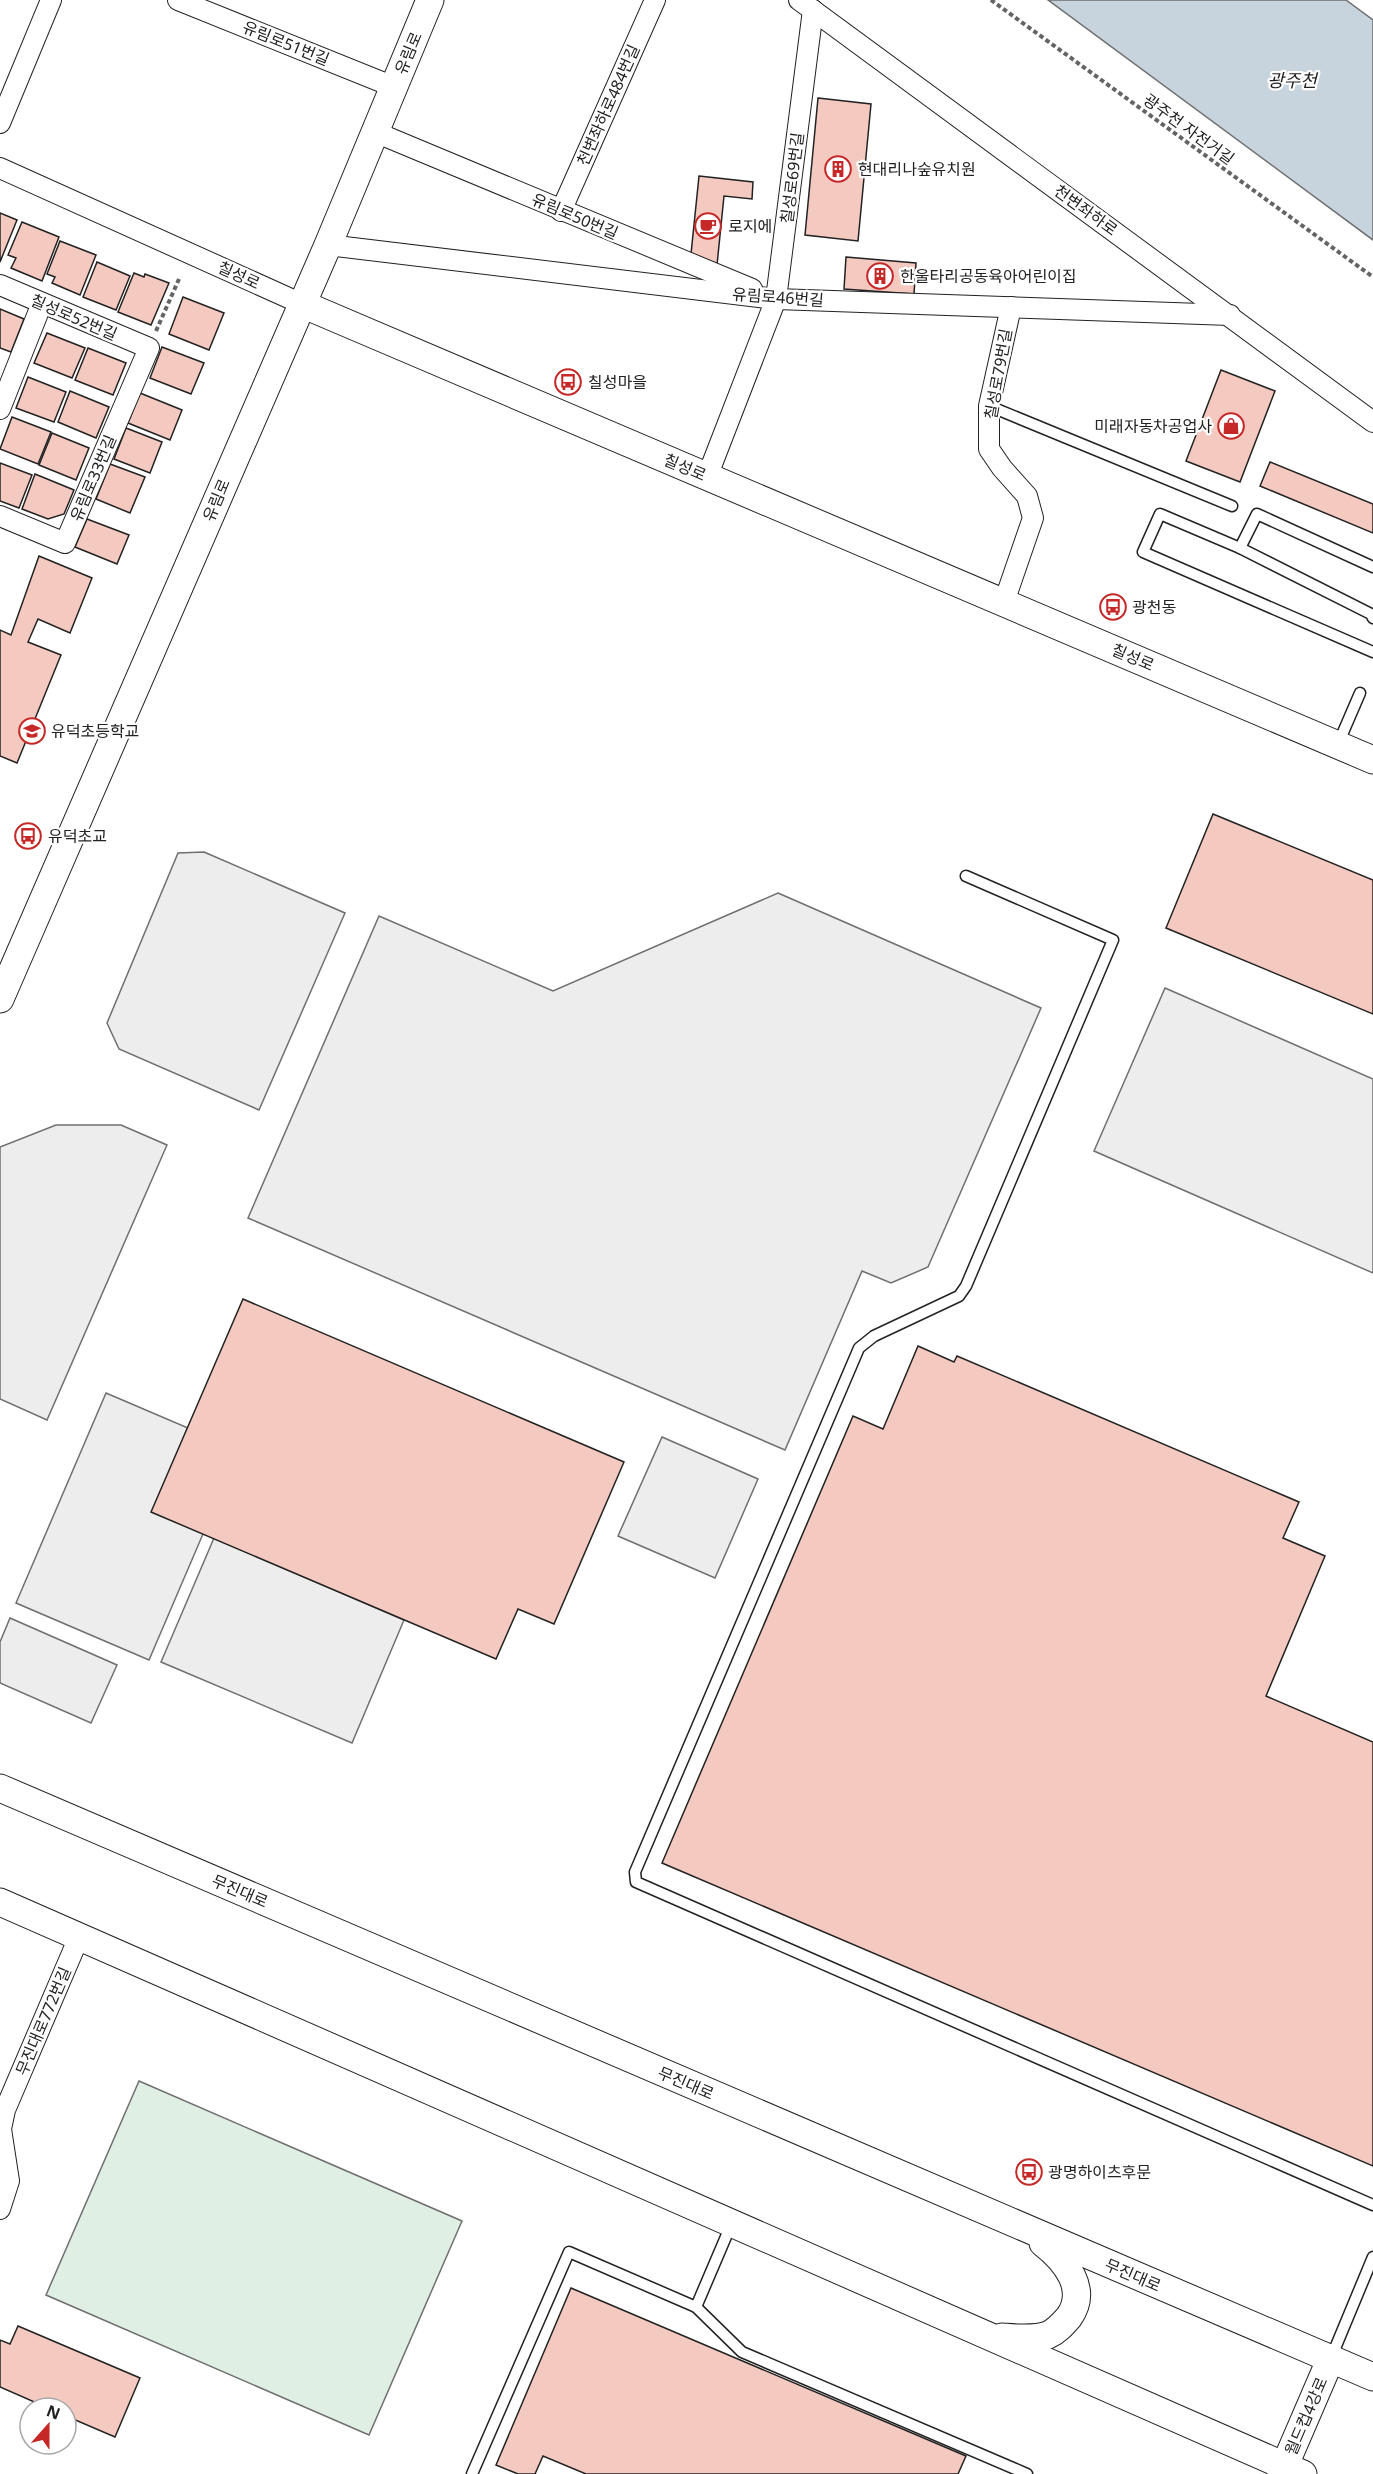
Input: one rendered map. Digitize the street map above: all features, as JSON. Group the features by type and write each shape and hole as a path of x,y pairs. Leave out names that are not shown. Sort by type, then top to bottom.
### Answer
{"main road":[{"name":"유림로","path":"3,986 328,245 430,0"},
{"name":"칠성로","path":"302,304 1373,760"},
{"name":"무진대로","path":"2,1789 1373,2377"},
{"path":"0,1902 733,2222 1290,2471"},
{"path":"989,2336 1029,2338 1047,2335 1061,2326 1073,2311 1077,2295 1073,2278 1064,2262 1029,2231"},
{"name":"월드컵4강로","path":"1290,2471 1330,2358"}],"street":[{"path":"0,123 51,0"},
{"name":"유림로51번길","path":"178,0 394,87"},
{"name":"천변좌하로484번길","path":"561,210 655,0"},
{"name":"칠성로69번길","path":"707,477 776,299 806,5"},
{"name":"천변좌하로","path":"806,5 1373,422"},
{"name":"유림로50번길","path":"375,132 776,299"},
{"name":"칠성로","path":"0,168 302,304"},
{"name":"유림로46번길","path":"328,245 776,299 1230,315"},
{"name":"칠성로52번길","path":"0,285 149,348"},
{"path":"0,408 42,303"},
{"name":"칠성로79번길","path":"1004,602 1033,518 1027,496 1002,468 989,449 989,406 1011,307"},
{"name":"유림로33번길","path":"0,516 65,543 149,348"},
{"name":"무진대로772번길","path":"0,2209 9,2181 1,2129 5,2110 79,1937"}],"lane":[{"path":"989,406 1232,506"},
{"path":"1373,618 1371,614 1240,548 1160,514 1143,552 1373,652"},
{"path":"1240,548 1257,514 1373,567"},
{"path":"1338,744 1360,693"},
{"path":"966,876 1113,940 966,1286 959,1296 874,1336 859,1348 636,1872 636,1882 1373,2205"},
{"path":"696,2307 733,2222"},
{"path":"472,2474 569,2252 696,2307 742,2352 1027,2474"},
{"path":"1330,2358 1373,2257"}],"path":[{"name":"광주천 자전거길","path":"991,0 1373,277"},
{"path":"149,348 179,279"}],"green space":[{"path":"139,2081 462,2221 369,2435 46,2295"}],"shaded area":[{"path":"204,852 345,913 259,1110 119,1049 107,1023 178,853"},
{"path":"778,893 1041,1008 928,1267 891,1283 862,1271 785,1450 248,1218 379,916 553,991"},
{"path":"1165,988 1373,1079 1373,1273 1094,1151"},
{"path":"56,1125 121,1125 167,1145 47,1420 0,1399 0,1147"},
{"path":"106,1393 188,1428 203,1534 149,1660 16,1603"},
{"path":"662,1437 758,1479 715,1578 618,1536"},
{"path":"214,1538 404,1620 352,1743 161,1662"},
{"path":"10,1618 117,1665 91,1723 0,1683 0,1642"}],"water":[{"name":"광주천","path":"1048,0 1346,0 1373,20 1373,240"}],"building":[{"name":"현대리나숲유치원","path":"818,98 871,104 858,241 805,235"},
{"name":"로지에","path":"699,176 753,182 752,199 724,196 717,265 691,254"},
{"path":"0,213 17,220 0,262"},
{"path":"22,222 59,237 42,281 11,268 16,258 8,255"},
{"path":"60,241 96,255 80,295 52,283 55,277 47,274"},
{"name":"한울타리공동육아어린이집","path":"846,257 916,263 914,294 844,289"},
{"path":"97,262 130,276 116,310 83,297"},
{"path":"134,273 144,277 145,274 169,283 151,325 118,312"},
{"path":"183,297 224,313 209,350 169,334"},
{"path":"0,309 24,319 11,352 0,348"},
{"path":"47,333 85,348 72,378 34,363"},
{"path":"162,347 204,363 191,394 150,378"},
{"path":"88,348 126,363 113,395 75,380"},
{"name":"미래자동차공업사","path":"1221,370 1275,391 1240,482 1186,461"},
{"path":"28,377 66,392 54,422 16,408"},
{"path":"70,391 109,407 96,438 58,422"},
{"path":"140,393 182,410 170,440 128,423"},
{"path":"12,417 51,432 38,464 0,449"},
{"path":"126,428 162,442 150,473 114,459"},
{"path":"52,433 89,448 76,480 39,465"},
{"path":"1270,462 1373,504 1373,533 1260,486"},
{"path":"0,463 32,475 19,508 0,501"},
{"path":"110,464 145,477 130,513 96,499"},
{"path":"35,474 74,490 64,514 48,519 22,509"},
{"path":"87,519 129,535 117,564 75,547"},
{"path":"39,556 92,578 70,633 38,619 28,642 61,655 17,763 0,756 0,630 11,635"},
{"path":"1213,814 1373,880 1373,1014 1166,928"},
{"path":"243,1299 624,1462 554,1624 518,1609 496,1659 151,1512"},
{"path":"918,1346 954,1362 957,1356 1299,1502 1283,1538 1325,1556 1266,1696 1373,1742 1373,2166 662,1863 853,1416 883,1429"},
{"path":"571,2288 966,2456 958,2474 586,2474 543,2456 535,2474 518,2474 496,2465"},
{"path":"18,2326 140,2378 115,2437 78,2421 78,2396 21,2396 0,2387 0,2340 10,2344"}],"place":[{"name":"현대리나숲유치원","path":"838,169"},
{"name":"로지에","path":"708,226"},
{"name":"한울타리공동육아어린이집","path":"880,276"},
{"name":"칠성마을","path":"568,382"},
{"name":"미래자동차공업사","path":"1231,426"},
{"name":"광천동","path":"1113,607"},
{"name":"유덕초등학교","path":"32,731"},
{"name":"유덕초교","path":"28,836"},
{"name":"광명하이츠후문","path":"1029,2172"}]}
